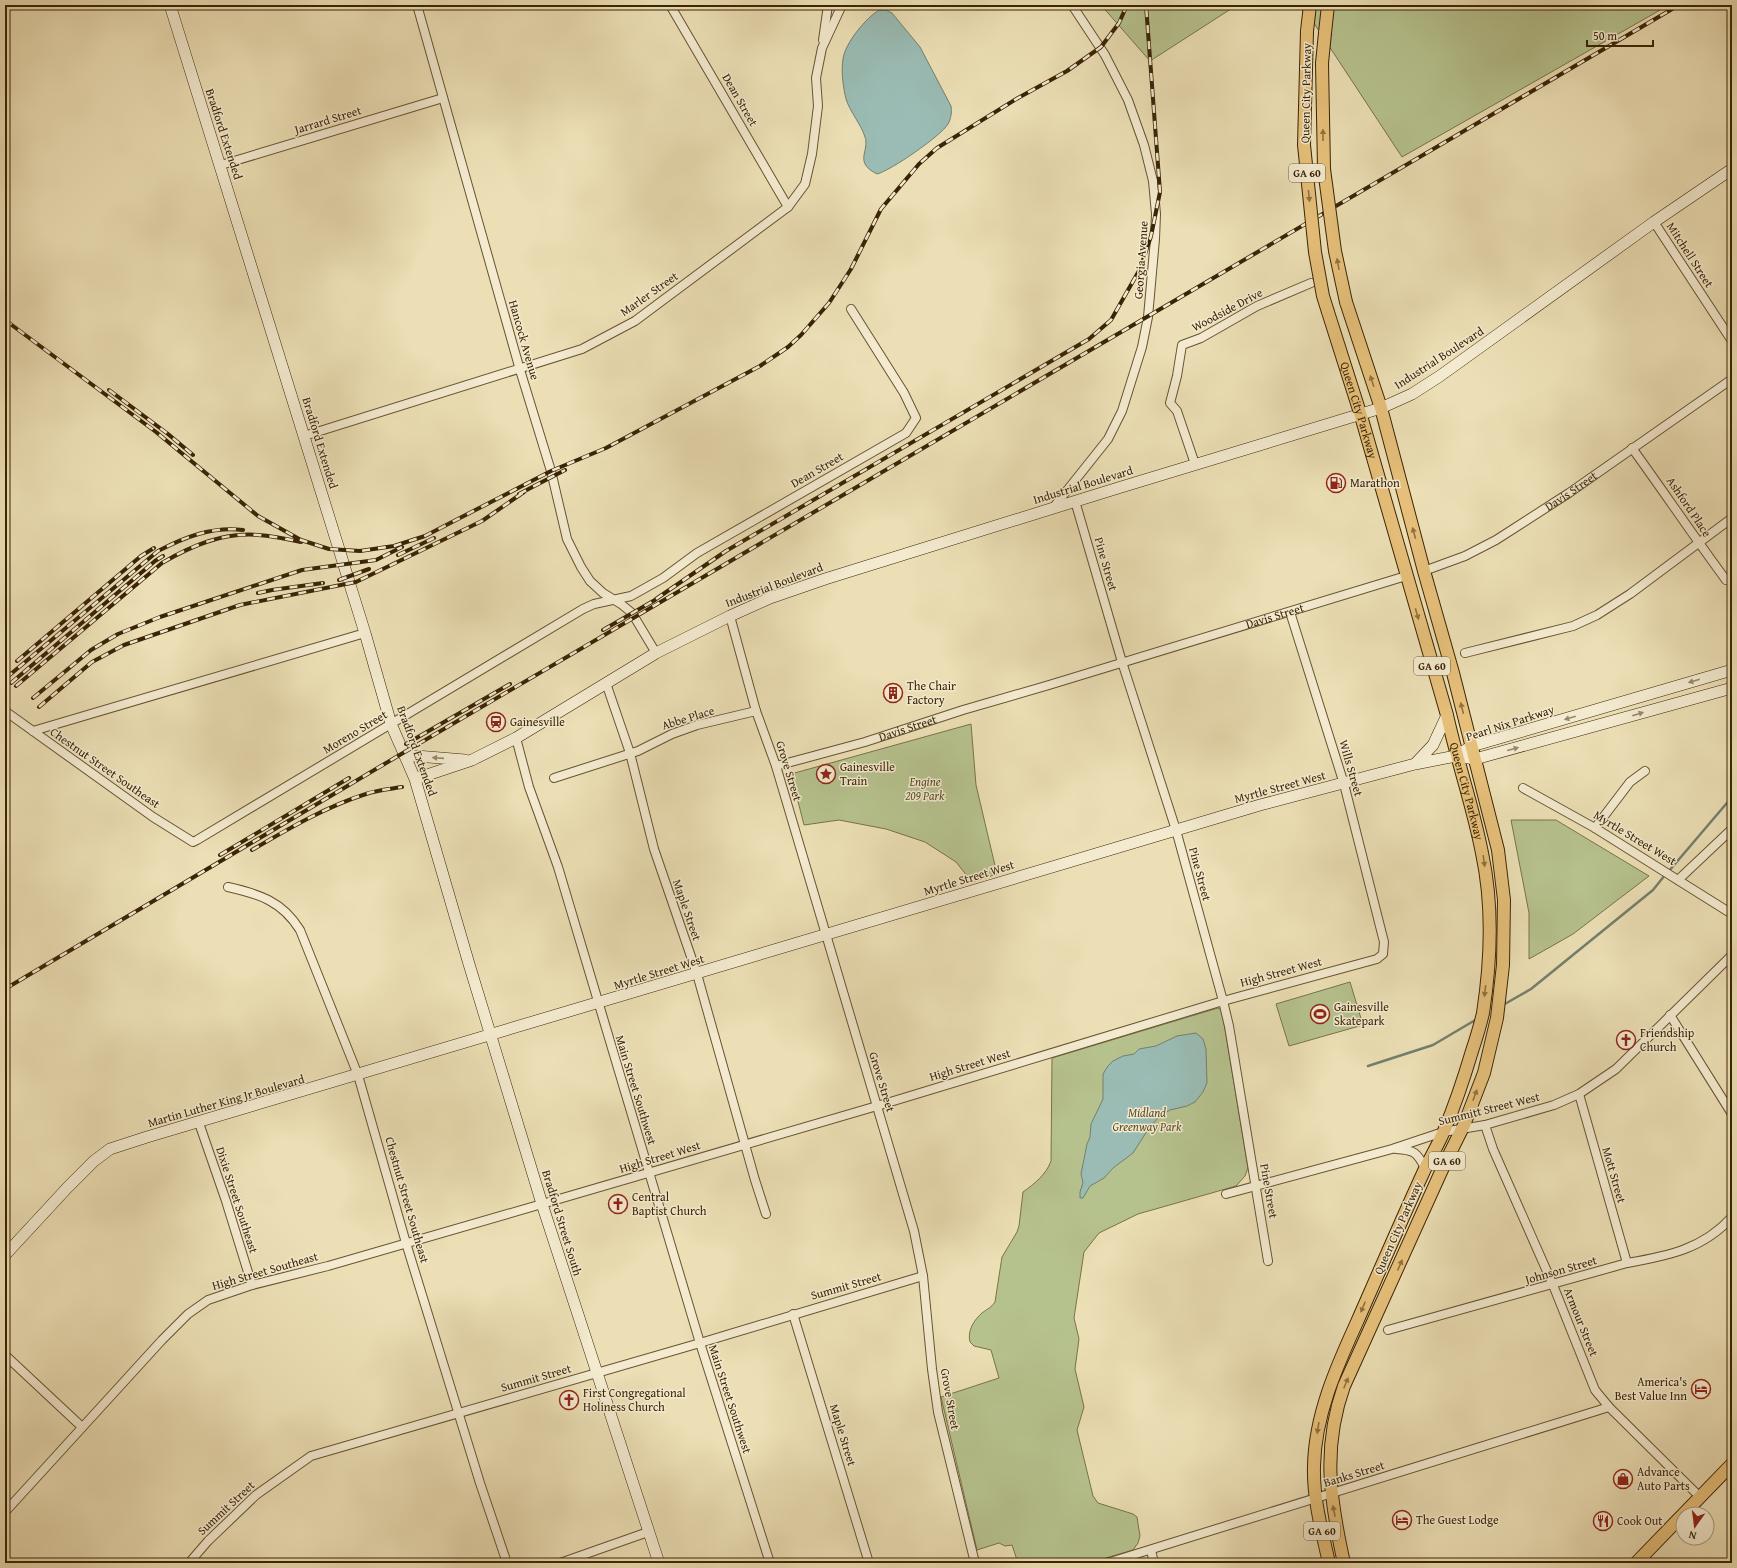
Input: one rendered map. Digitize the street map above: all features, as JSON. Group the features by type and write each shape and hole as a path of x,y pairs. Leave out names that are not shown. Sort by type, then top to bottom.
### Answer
{"main road":[{"name":"Queen City Parkway","path":"1310,5 1307,32 1304,145 1315,252 1323,296 1361,416 1447,715 1456,756 1483,855 1488,895 1488,965 1480,1024 1466,1069 1444,1132 1425,1168 1370,1291 1327,1394 1318,1425 1314,1466 1316,1498 1329,1563"},
{"name":"Queen City Parkway","path":"1328,5 1322,63 1324,169 1335,251 1346,302 1381,408 1453,673 1498,850 1504,900 1503,964 1495,1031 1484,1073 1462,1129 1344,1386 1334,1422 1330,1446 1330,1494 1344,1563"},
{"name":"Davis Street","path":"1406,576 1424,570"},
{"path":"1636,1563 1732,1464"}],"street":[{"name":"Bradford Extended","path":"170,5 365,632 391,724 415,779 447,888"},
{"name":"Hancock Avenue","path":"417,5 520,370 551,471 567,539 580,567 590,581 603,593 632,613 656,653"},
{"name":"Dean Street","path":"670,5 788,207"},
{"path":"822,48 828,5"},
{"name":"Marler Street","path":"304,436 520,370 582,349 635,321 788,207 805,184 812,154 818,106 816,78 822,48 842,5"},
{"name":"Georgia Avenue","path":"1053,508 1108,439 1122,411 1142,347 1148,317 1156,214 1153,181 1144,145 1128,100 1103,51 1072,5"},
{"name":"Jarrard Street","path":"221,165 443,98"},
{"name":"Industrial Boulevard","path":"415,779 472,760 516,738 656,653 770,598 825,579 1195,464 1361,416 1412,394 1440,376 1654,222 1732,170"},
{"name":"Mitchell Street","path":"1654,222 1732,341"},
{"name":"Woodside Drive","path":"1195,464 1177,411 1170,403 1177,376 1182,345 1201,338 1257,306 1311,283"},
{"name":"Dean Street","path":"615,600 631,596 663,578 697,553 906,434 916,418 904,393 851,309"},
{"name":"Davis Street","path":"1424,570 1465,556 1496,540 1569,493 1732,378"},
{"name":"Ashford Place","path":"1632,448 1677,509 1698,542 1726,580"},
{"name":"Pine Street","path":"1075,501 1122,662 1176,830 1223,1001 1229,1026 1268,1262"},
{"path":"1465,653 1573,626 1585,621 1630,594 1732,518"},
{"name":"Davis Street","path":"776,766 865,742 962,710 1406,576"},
{"name":"Moreno Street","path":"192,842 583,609 594,604 615,600"},
{"name":"Wills Street","path":"1290,612 1344,784 1381,932"},
{"name":"Grove Street","path":"730,616 756,711 776,766 914,1231 924,1276 932,1369 938,1412 975,1563"},
{"path":"33,731 365,632"},
{"name":"Pearl Nix Parkway","path":"1456,756 1472,746 1732,670"},
{"name":"Maple Street","path":"606,683 630,753 654,849 697,974 766,1214"},
{"name":"Pearl Nix Parkway","path":"1456,756 1475,759 1732,688"},
{"name":"Chestnut Street Southeast","path":"5,711 153,817 192,842"},
{"name":"Abbe Place","path":"554,778 630,753 672,734 697,725 756,711"},
{"path":"1415,764 1433,745 1447,715"},
{"name":"Main Street Southwest","path":"516,738 529,787 558,867 648,1173 770,1563"},
{"path":"404,755 472,760"},
{"name":"Myrtle Street West","path":"492,1035 1260,805 1415,764 1456,756"},
{"path":"1595,828 1630,782 1645,771"},
{"name":"Myrtle Street West","path":"1523,788 1595,828 1732,914"},
{"path":"1678,880 1732,829"},
{"name":"Chestnut Street Southeast","path":"228,887 256,893 274,902 296,923 300,930 358,1075 406,1243 480,1483 507,1563"},
{"name":"Bradford Street South","path":"447,888 542,1204 659,1563"},
{"name":"High Street West","path":"542,1204 745,1143 877,1106 1223,1001 1377,959 1383,954 1384,942 1381,932"},
{"name":"Summitt Street West","path":"1226,1194 1256,1187 1444,1132 1485,1125 1554,1106 1579,1094 1616,1069 1732,955"},
{"path":"1670,1015 1732,1114"},
{"name":"Martin Luther King Jr Boulevard","path":"5,1254 94,1161 110,1149 492,1035"},
{"name":"Mott Street","path":"1579,1094 1627,1263"},
{"name":"Dixie Street Southeast","path":"199,1123 226,1201 252,1285"},
{"name":"Armour Street","path":"1485,1125 1493,1149 1553,1285 1595,1390 1609,1407 1700,1497"},
{"path":"1392,1148 1411,1150 1416,1154 1425,1168"},
{"name":"High Street Southeast","path":"5,1512 188,1314 208,1300 252,1285 542,1204"},
{"name":"Johnson Street","path":"1388,1330 1553,1285 1627,1263 1650,1259 1687,1249 1710,1237 1732,1217"},
{"name":"Summit Street","path":"189,1563 208,1541 256,1495 311,1456 924,1276"},
{"name":"Maple Street","path":"793,1314 869,1563"},
{"path":"5,1355 82,1427"},
{"name":"Banks Street","path":"1107,1563 1609,1407"},
{"path":"560,1563 648,1532"},
{"path":"1151,1550 1154,1563"}],"green space":[{"path":"1101,5 1237,5 1150,61"},
{"path":"1302,5 1669,5 1402,157"},
{"name":"Engine 209 Park","path":"971,724 976,785 997,874 972,882 956,862 925,842 886,829 839,820 804,825 791,774"},
{"path":"1511,820 1556,820 1649,876 1573,934 1529,959 1529,913"},
{"name":"Gainesville Skatepark","path":"1350,982 1363,1025 1289,1046 1276,1004"},
{"name":"Midland Greenway Park","path":"1218,1008 1222,1011 1248,1168 1245,1176 1236,1186 1138,1214 1099,1233 1084,1252 1074,1318 1079,1339 1075,1369 1084,1407 1077,1430 1093,1496 1098,1503 1133,1514 1137,1517 1140,1536 1138,1543 1133,1550 1089,1563 1018,1563 1012,1545 1005,1546 999,1543 977,1550 941,1397 999,1378 991,1350 974,1346 970,1342 969,1334 976,1319 995,1302 1002,1257 1019,1226 1023,1192 1043,1175 1051,1161 1052,1058"}],"water":[{"path":"879,10 886,10 892,13 920,47 951,106 951,118 948,124 926,144 893,167 877,174 870,170 864,161 866,147 865,137 846,99 842,69 845,53 852,39 862,25"},
{"path":"1196,1033 1203,1039 1206,1049 1207,1083 1203,1092 1195,1102 1187,1106 1170,1110 1160,1116 1149,1128 1133,1153 1113,1168 1104,1178 1090,1186 1083,1198 1080,1198 1083,1183 1081,1174 1087,1144 1090,1137 1091,1124 1103,1099 1103,1074 1108,1066 1113,1061 1123,1056 1134,1054 1139,1049 1156,1046 1177,1036"}],"waterway":[{"path":"1669,871 1732,797"},
{"path":"1503,1005 1531,989 1653,890 1665,875"},
{"path":"1368,1066 1433,1045 1477,1019"}],"railway":[{"path":"5,320 156,432 258,516 301,540 329,549 360,551 394,546 425,536 551,471 606,448 760,366 788,347 801,335 829,303 851,269 881,209 919,164 937,148 1018,98 1067,71 1101,47 1119,23 1127,5"},
{"path":"656,599 726,551 1089,339 1111,320 1140,269 1151,236 1160,192 1146,5"},
{"path":"5,989 403,753 1679,5"},
{"path":"109,390 168,434 193,455"},
{"path":"519,494 565,470"},
{"path":"39,707 92,662 124,645 240,605 356,582 482,521 524,492"},
{"path":"6,678 158,551 178,541 210,531 232,529 243,530"},
{"path":"16,686 162,563 184,551 220,538 232,536 258,535 301,542"},
{"path":"398,555 434,538"},
{"path":"33,698 91,650 118,634 160,617 302,570 376,560 402,547"},
{"path":"17,661 141,556 154,548"},
{"path":"11,683 155,561 163,556"},
{"path":"339,580 369,569"},
{"path":"258,593 323,583"},
{"path":"603,630 655,600"},
{"path":"406,744 510,684"},
{"path":"220,855 349,778"},
{"path":"252,850 293,826 336,805 370,793 402,787"}],"place":[{"name":"Marathon","path":"1336,483"},
{"name":"The Chair Factory","path":"893,693"},
{"name":"Gainesville","path":"496,722"},
{"name":"Gainesville Train","path":"826,774"},
{"name":"Gainesville Skatepark","path":"1320,1014"},
{"name":"Friendship Church","path":"1626,1040"},
{"name":"Central Baptist Church","path":"618,1204"},
{"name":"America's Best Value Inn","path":"1701,1389"},
{"name":"First Congregational Holiness Church","path":"569,1400"},
{"name":"Advance Auto Parts","path":"1623,1479"},
{"name":"The Guest Lodge","path":"1402,1520"},
{"name":"Cook Out","path":"1603,1521"}]}
